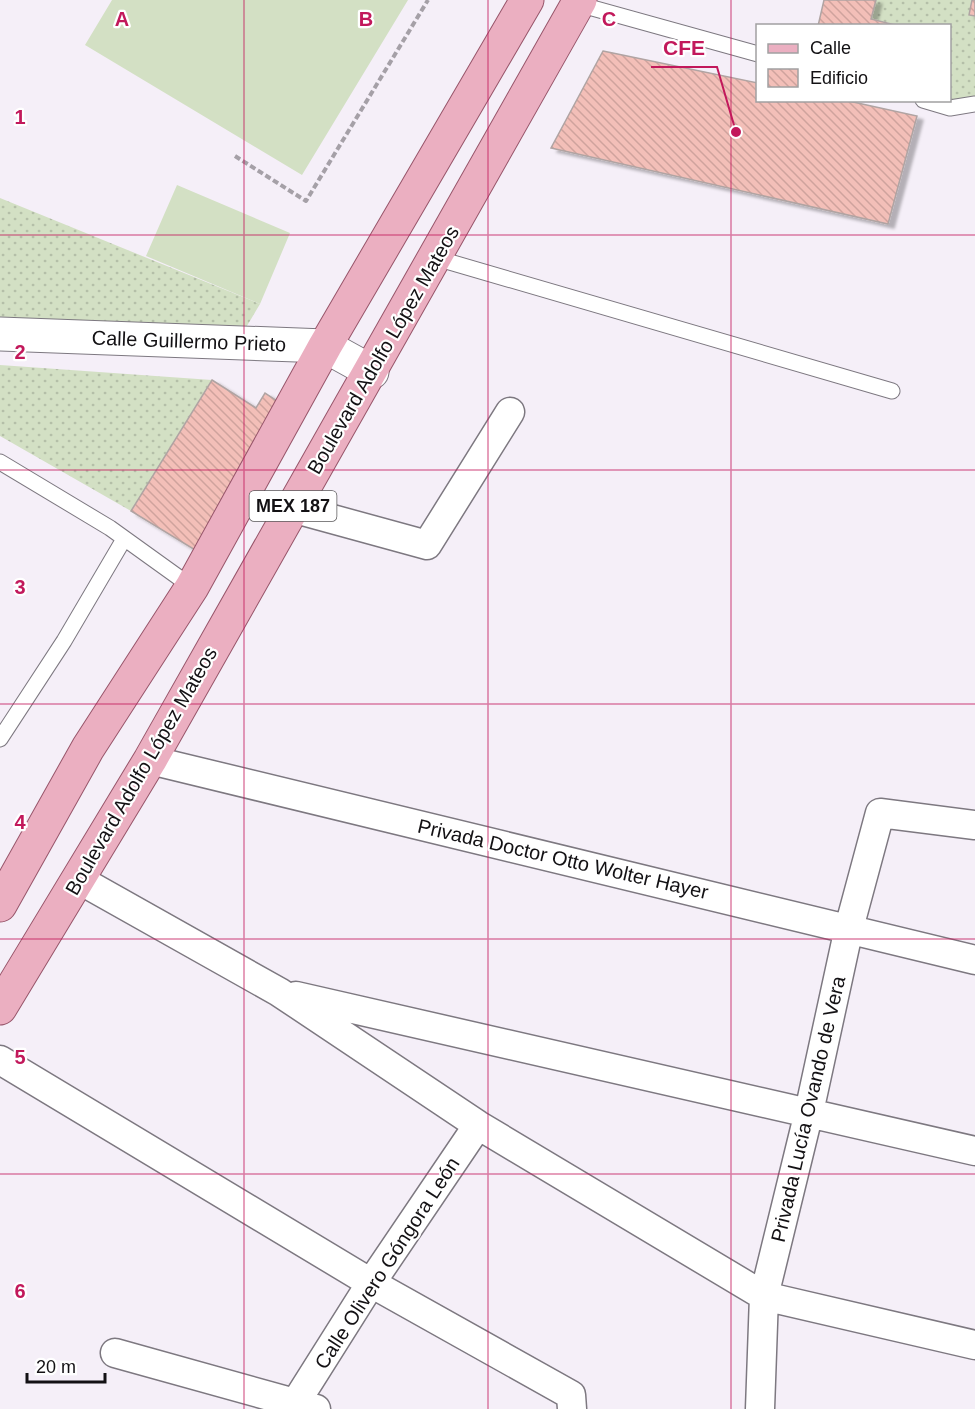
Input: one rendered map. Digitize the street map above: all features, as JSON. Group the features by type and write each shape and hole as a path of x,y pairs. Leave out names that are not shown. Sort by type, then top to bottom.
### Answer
{"main road":[{"name":"MEX 187","path":"4,885 88,748 192,587 325,346 527,0"},
{"name":"Boulevard Adolfo López Mateos","path":"0,1008 150,760 292,508 372,372 579,2"}],"street":[{"name":"Calle Guillermo Prieto","path":"0,334 325,346 372,372"},
{"path":"292,508 427,546 510,412"},
{"name":"Privada Doctor Otto Wolter Hayer","path":"150,760 975,960"},
{"name":"Privada Lucía Ovando de Vera","path":"760,1409 764,1296 809,1112 849,928 880,813 975,825"},
{"path":"78,879 279,992 478,1125 764,1296 975,1345"},
{"path":"279,992 975,1151"},
{"path":"0,1060 371,1283 571,1395 572,1409"},
{"name":"Calle Olivero Góngora León","path":"306,1405 371,1283 478,1125"},
{"path":"115,1353 306,1405"}],"lane":[{"path":"579,2 756,53"},
{"path":"930,102 950,108 975,104"},
{"path":"436,258 892,391"},
{"path":"0,462 82,510 192,587"},
{"path":"0,739 64,641 124,539"}],"path":[{"path":"235,156 306,201 428,0"}],"green space":[{"path":"112,0 408,0 302,175 85,45"},
{"path":"876,0 972,0 969,14 975,16 975,106 951,100 951,24 894,24 871,19"},
{"path":"177,185 290,233 260,304 146,256"},
{"path":"0,198 260,304 229,356 0,338"},
{"path":"0,365 212,380 131,511 0,436"}],"building":[{"path":"824,0 876,0 871,19 891,24 818,24"},
{"path":"972,0 975,0 975,16 969,15"},
{"path":"603,51 756,83 756,102 853,102 917,116 888,224 551,148"},
{"path":"212,380 256,408 265,393 294,412 205,556 131,511"}],"place":[{"name":"CFE","path":"736,132"}]}
